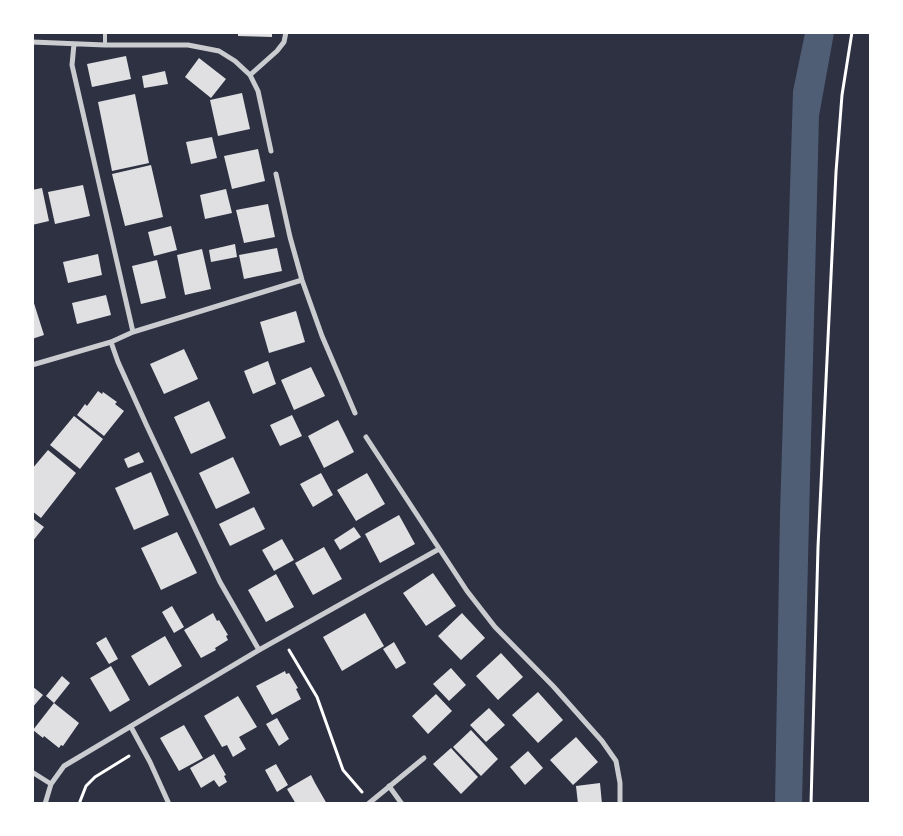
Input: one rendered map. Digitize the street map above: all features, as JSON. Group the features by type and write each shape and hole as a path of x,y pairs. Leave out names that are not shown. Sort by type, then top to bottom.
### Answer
{"street":[{"path":"250,75 277,51 284,42 286,32"},
{"path":"32,42 105,45 188,45 219,51 235,61 250,75 258,92 271,151"},
{"path":"74,44 72,65 133,332"},
{"path":"276,174 302,280 322,336 355,412"},
{"path":"32,365 112,342 133,332 302,280"},
{"path":"112,342 118,362 220,582 259,650"},
{"path":"366,437 466,591 494,627 553,686 602,741 616,762 620,783 620,804"},
{"path":"45,804 51,784 64,766 259,650 439,549"},
{"path":"131,727 169,804"},
{"path":"369,803 424,758"},
{"path":"32,772 51,784"},
{"path":"389,786 402,804"}],"lane":[{"path":"105,32 105,45"}],"path":[{"path":"811,804 818,547 836,172 842,95 852,32"},
{"path":"282,637 317,697 343,770 369,803"},
{"path":"79,804 86,786 95,777 143,748"}],"water":[{"path":"805,33 834,33 819,116 802,803 775,804 780,513 793,91"}],"building":[{"path":"238,32 272,32 272,37 238,36"},
{"path":"126,56 131,79 92,87 87,64"},
{"path":"199,58 226,79 211,98 185,77"},
{"path":"165,71 168,84 144,88 142,76"},
{"path":"242,93 250,129 218,136 210,100"},
{"path":"135,94 149,163 112,171 98,102"},
{"path":"212,137 217,158 191,164 186,142"},
{"path":"258,149 265,181 232,189 224,156"},
{"path":"151,165 163,217 125,226 112,174"},
{"path":"83,185 90,216 55,224 48,192"},
{"path":"42,188 49,221 32,225 32,190"},
{"path":"226,189 232,213 205,219 200,195"},
{"path":"268,204 275,237 244,243 236,210"},
{"path":"171,226 177,250 154,256 148,232"},
{"path":"235,244 237,257 211,262 209,250"},
{"path":"277,248 282,271 244,279 239,255"},
{"path":"202,249 211,289 185,295 177,255"},
{"path":"98,254 102,275 68,283 63,262"},
{"path":"157,260 166,298 141,304 132,266"},
{"path":"106,295 111,315 77,324 72,303"},
{"path":"32,297 44,335 32,339"},
{"path":"296,311 305,342 269,353 260,322"},
{"path":"184,349 198,379 164,394 150,364"},
{"path":"268,361 276,384 253,394 244,371"},
{"path":"311,367 325,396 294,410 281,380"},
{"path":"98,391 102,394 103,392 117,402 115,404 124,411 104,436 77,415 85,404 87,406"},
{"path":"209,401 226,438 191,454 174,417"},
{"path":"292,415 302,436 280,446 270,425"},
{"path":"74,416 103,439 80,469 50,445"},
{"path":"338,420 354,452 324,468 308,436"},
{"path":"48,450 76,473 41,518 32,511 32,469"},
{"path":"139,452 144,462 128,468 124,459"},
{"path":"233,457 250,493 216,509 199,473"},
{"path":"151,472 169,515 134,530 115,488"},
{"path":"321,473 333,495 313,507 300,484"},
{"path":"367,473 385,504 356,521 337,490"},
{"path":"254,507 265,529 230,546 219,524"},
{"path":"399,515 415,544 380,563 365,534"},
{"path":"32,518 44,527 32,542"},
{"path":"354,527 361,537 340,550 334,540"},
{"path":"177,532 197,573 161,590 141,548"},
{"path":"282,539 294,560 274,571 262,550"},
{"path":"324,547 342,579 313,595 295,563"},
{"path":"433,573 456,606 426,626 403,593"},
{"path":"276,574 294,607 266,622 248,590"},
{"path":"172,606 184,627 174,633 162,612"},
{"path":"213,613 228,635 226,636 228,640 215,648 216,650 201,658 184,630"},
{"path":"365,613 384,646 342,671 323,637"},
{"path":"462,613 485,638 461,660 438,636"},
{"path":"165,636 182,666 149,686 131,656"},
{"path":"106,637 118,659 109,664 96,643"},
{"path":"394,642 406,663 396,669 383,649"},
{"path":"501,653 523,677 498,700 476,676"},
{"path":"111,666 130,700 110,712 90,678"},
{"path":"451,668 466,685 449,701 433,684"},
{"path":"285,671 286,674 289,673 298,688 296,689 301,699 272,715 256,686"},
{"path":"62,676 70,683 54,703 46,696"},
{"path":"32,686 43,695 32,708"},
{"path":"538,692 563,720 538,743 512,715"},
{"path":"436,694 452,711 428,734 412,716"},
{"path":"238,696 257,727 239,737 246,749 233,757 227,745 222,747 204,716"},
{"path":"54,703 79,723 63,746 61,745 59,748 33,730"},
{"path":"489,708 505,725 486,742 470,725"},
{"path":"277,718 289,739 279,746 266,724"},
{"path":"184,725 203,758 179,771 160,738"},
{"path":"471,730 498,759 481,776 453,747"},
{"path":"576,737 598,762 573,785 550,760"},
{"path":"451,748 478,777 461,794 433,764"},
{"path":"528,751 543,768 525,785 510,767"},
{"path":"214,754 226,775 224,776 227,782 219,787 214,780 201,788 190,768"},
{"path":"276,764 288,785 277,792 265,770"},
{"path":"311,775 327,804 296,804 287,789"},
{"path":"600,783 602,804 578,804 576,786"}]}
